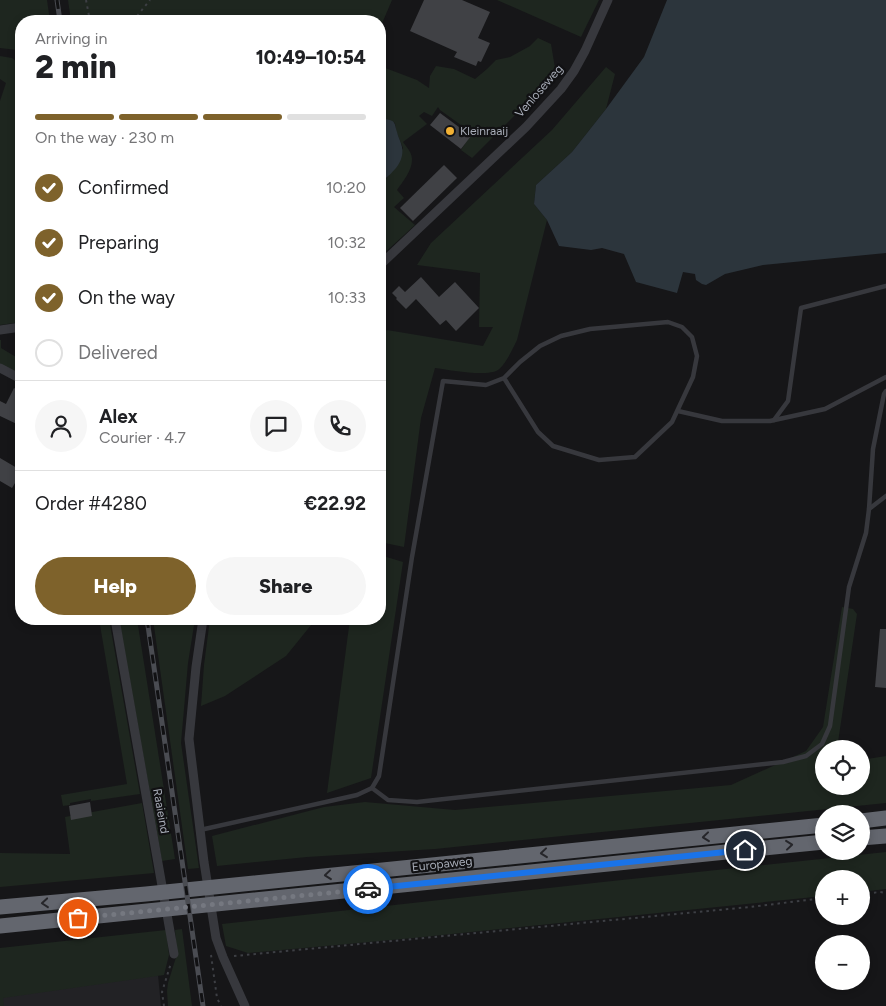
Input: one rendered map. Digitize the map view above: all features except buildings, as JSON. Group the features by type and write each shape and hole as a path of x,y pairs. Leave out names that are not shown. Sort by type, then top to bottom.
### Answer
{"highway":[{"path":"870,820 886,818"},
{"name":"Europaweg","path":"3,907 815,826"},
{"path":"870,837 886,836"},
{"name":"Europaweg","path":"4,930 247,905 567,868 815,843"}],"street":[{"name":"Venloseweg","path":"386,259 526,127 561,89 574,71 608,0"},
{"path":"0,330 15,328"},
{"path":"0,368 15,376"},
{"name":"Raaieind","path":"116,625 174,954"},
{"path":"202,625 189,739 204,862 216,938 246,1006"}],"lane":[{"path":"774,420 788,401 801,308 886,286"},
{"path":"200,830 357,795 372,788 379,776 412,557 443,381 486,384 504,378 540,346 561,336 590,329 668,322 682,327 692,337 697,356 694,377 672,422 635,458 599,460 553,446 538,432 504,378"},
{"path":"678,411 722,422 774,420 825,409 886,377"},
{"path":"372,788 388,800 417,802 783,762 806,756 822,744 830,726 849,587 866,533 873,448 886,391"},
{"path":"869,509 886,496"}],"path":[{"path":"86,0 89,15"},
{"path":"138,15 150,0"},
{"path":"870,893 886,893"},
{"path":"223,957 750,907 815,899"},
{"path":"164,1006 162,992 174,954"}],"shaded area":[{"path":"0,0 47,0 49,15 15,15 15,50 0,48"},
{"path":"68,0 392,0 386,15 70,15"},
{"path":"497,0 599,0 581,37"},
{"path":"667,0 886,0 886,253 763,265 725,274 706,285 696,280 695,274 683,272 677,293 636,282 624,254 602,248 591,250 559,246 547,220 534,204 536,185 572,152 644,57"},
{"path":"538,38 551,44 555,68 538,92 472,158 461,150 472,133 438,107 432,116 424,112 419,116 427,124 403,142 410,152 412,162 409,172 397,190 404,198 394,207 415,225 386,252 386,179 403,148 395,123 386,119 386,68 417,80 429,88 430,76 436,66 454,69 475,79 496,60 510,57 530,46"},
{"path":"0,56 12,58 15,60 15,323 0,325 0,101 6,83 0,79"},
{"path":"606,67 615,74 606,109 572,152 536,185 534,204 547,220 517,340 509,356 498,370 493,372 468,372 435,368 421,418 404,547 386,543 386,330 483,346 493,327 479,327 480,273 417,265 431,243 552,130"},
{"path":"386,119 393,121 395,124 402,145 399,163 386,178"},
{"path":"1,340 1,348 15,356 15,372 0,364"},
{"path":"386,557 403,562 371,778 327,793 349,625 386,625"},
{"path":"842,607 853,609 857,614 838,740 815,740 815,795 870,795 870,759 886,756 886,803 815,805 815,810 435,849 307,857 217,866 212,836 324,807 365,802 455,810 731,785 806,751 823,727"},
{"path":"100,625 110,625 140,794 91,801 91,799 63,806 61,795 127,784"},
{"path":"120,625 138,625 175,859 162,861"},
{"path":"154,625 194,625 188,663 181,743 199,868 188,869"},
{"path":"209,625 311,625 286,656 225,696 201,706"},
{"path":"142,803 154,873 0,887 0,853 70,854 65,817"},
{"path":"886,852 886,889 870,891 870,870 815,870 815,897 248,953 226,946 222,924 815,860 870,860 870,854"},
{"path":"182,929 192,1006 168,1006 168,983 177,954 175,930"},
{"path":"166,930 169,955 164,975 3,998 4,1006 0,1006 0,948"},
{"path":"158,975 161,1006 0,1006 0,994"}],"railway":[{"path":"57,0 59,15"},
{"path":"148,625 203,1006"}],"way so far":[{"path":"78,918 368,889"}],"place":[{"name":"Kleinraaij","path":"450,131"}],"route":[{"path":"368,889 745,850"}]}
